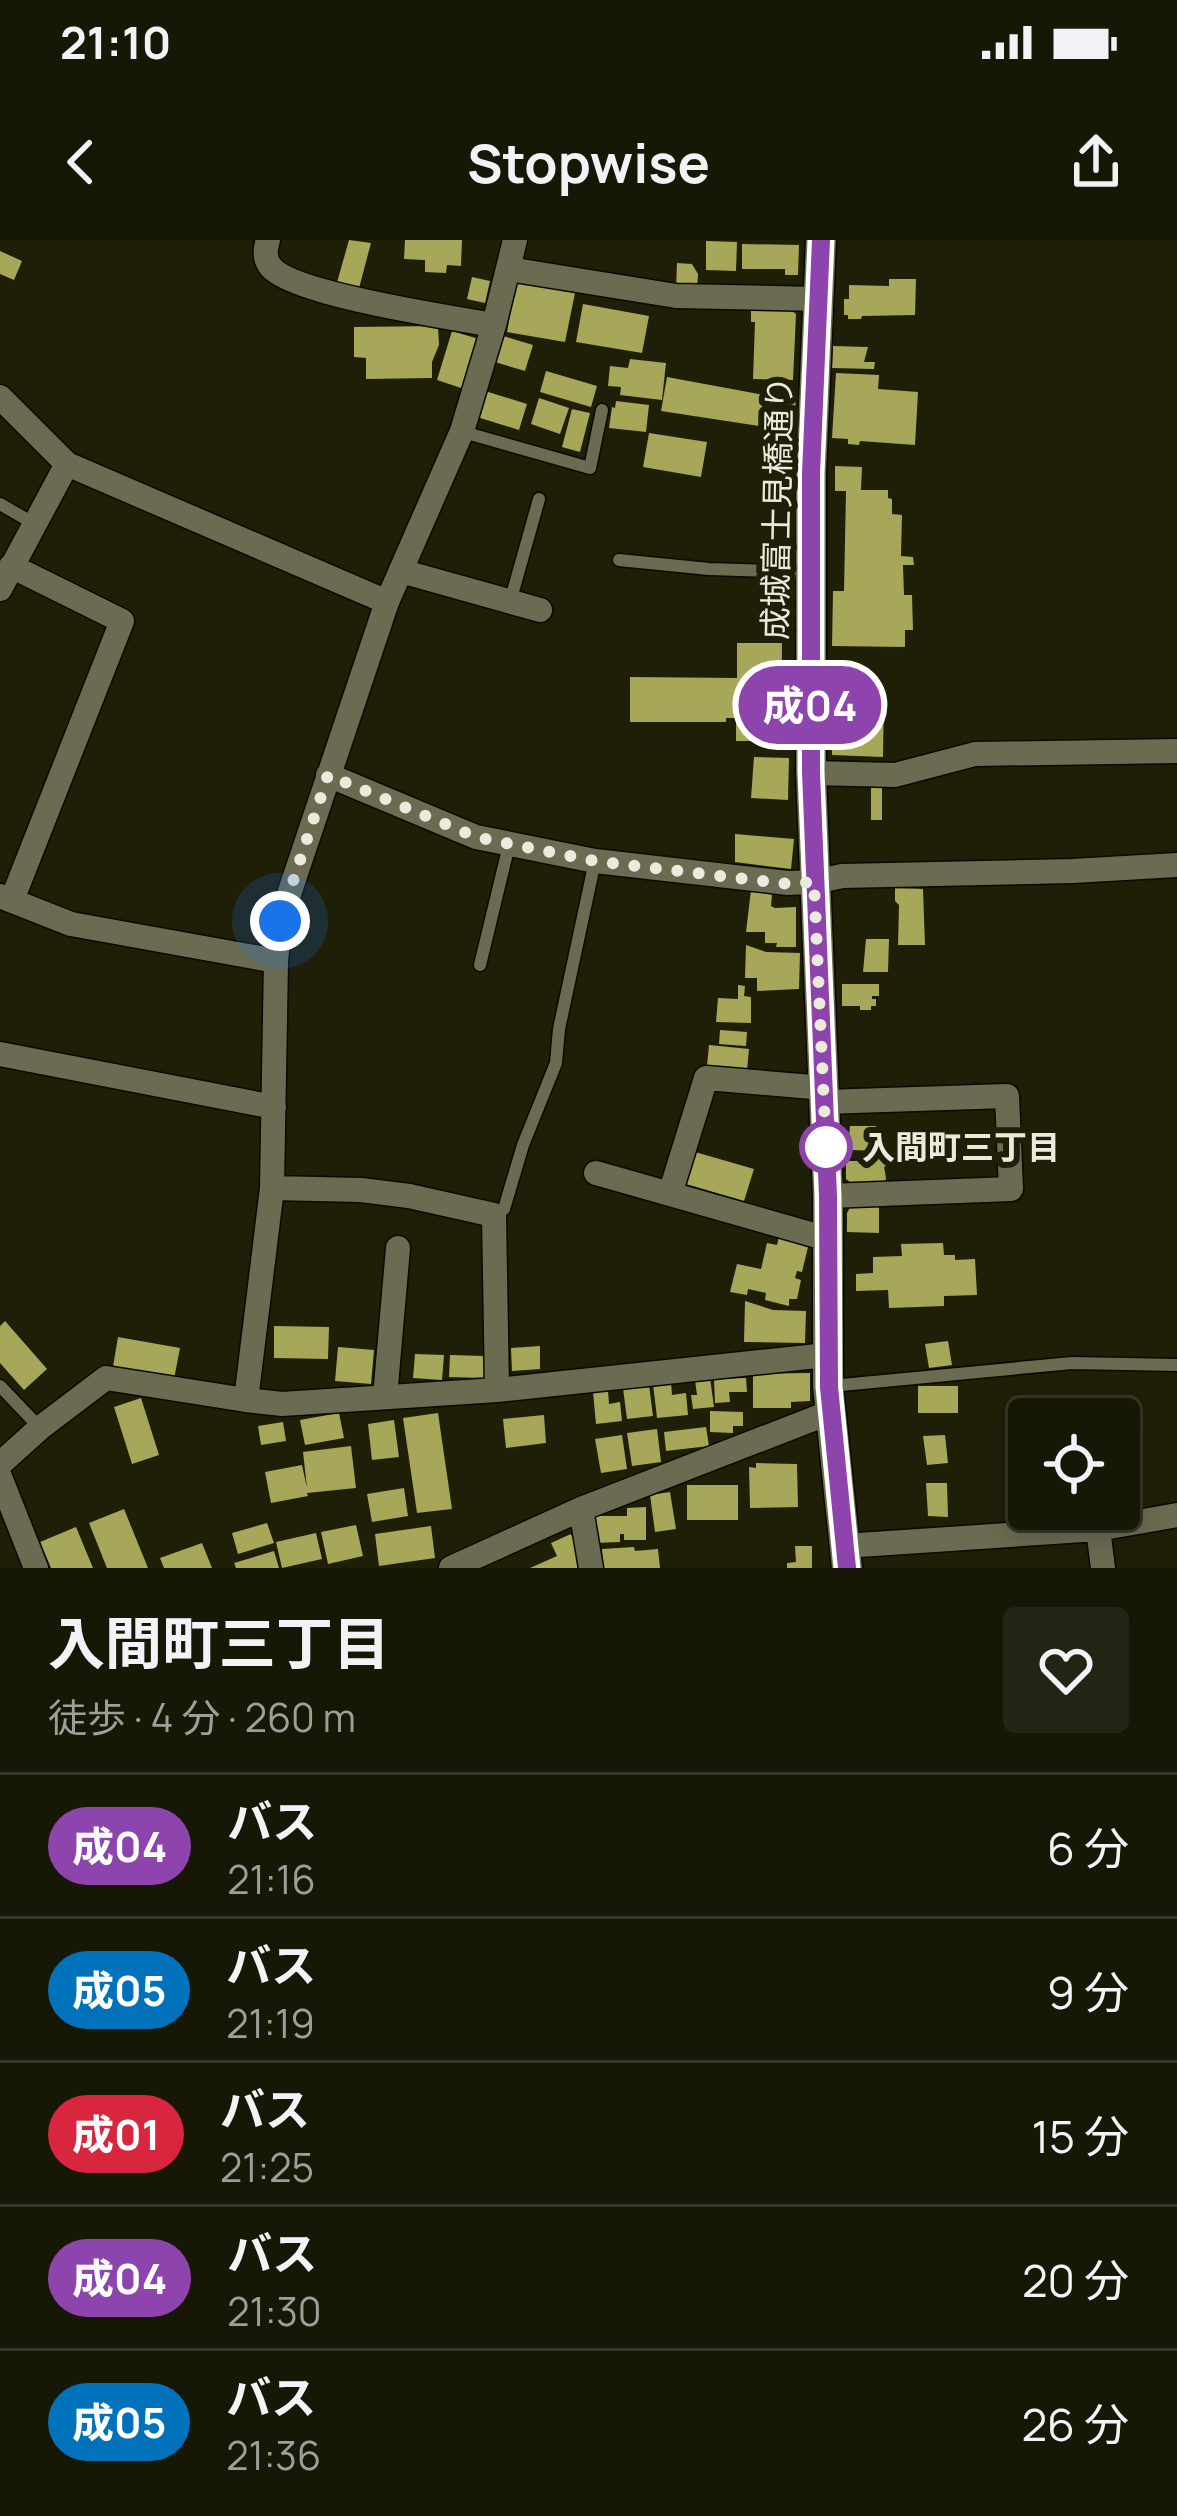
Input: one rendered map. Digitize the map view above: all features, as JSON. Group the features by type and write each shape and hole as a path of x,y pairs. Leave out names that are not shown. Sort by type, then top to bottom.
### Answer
{"street":[{"path":"268,240 265,249 273,271 328,294 494,325"},
{"path":"246,1400 272,1188 280,921 387,602 462,431 515,240"},
{"name":"成城富士見橋通り","path":"821,240 810,572 811,772 828,1196 827,1355 846,1557"},
{"path":"509,269 676,296 818,299"},
{"path":"0,397 67,464 387,602"},
{"path":"67,464 6,578 122,621 6,898 71,924 276,961"},
{"path":"401,571 540,610"},
{"path":"811,772 895,775 975,754 1177,751"},
{"path":"328,775 476,837 595,861 788,884 842,876 1177,865"},
{"path":"0,1054 274,1107"},
{"path":"670,1195 706,1078 824,1095 1007,1096 1011,1189 828,1196"},
{"path":"596,1173 828,1239"},
{"path":"272,1188 409,1196 494,1216 497,1390"},
{"path":"385,1397 398,1248"},
{"path":"0,1464 106,1378 282,1404 497,1390 827,1355"},
{"path":"452,1568 830,1399"},
{"path":"0,1477 37,1568"},
{"path":"580,1509 591,1568"},
{"path":"1140,1522 1177,1516"},
{"path":"846,1557 1081,1530"},
{"path":"1098,1530 1102,1568"}],"lane":[{"path":"462,431 590,468 602,410"},
{"path":"509,602 539,499"},
{"path":"0,504 33,524"},
{"path":"619,560 810,572"},
{"path":"480,965 509,844"},
{"path":"494,1216 503,1209 556,1063 595,861"},
{"path":"830,1399 1072,1364 1177,1365"},
{"path":"0,1387 40,1428"}],"building":[{"path":"349,240 371,243 358,292 336,286"},
{"path":"405,240 462,240 461,266 447,265 446,273 425,272 425,260 404,259"},
{"path":"706,241 737,242 736,271 706,270"},
{"path":"742,244 799,245 798,275 785,275 785,269 742,269"},
{"path":"0,251 22,261 14,280 0,274"},
{"path":"677,263 692,264 698,274 697,290 676,288"},
{"path":"472,277 490,281 485,303 467,299"},
{"path":"889,279 916,279 915,315 848,319 844,315 849,285 889,286"},
{"path":"516,282 575,293 565,342 507,332"},
{"path":"583,304 649,316 642,353 576,342"},
{"path":"751,308 796,314 793,380 753,379 755,322 751,322"},
{"path":"438,326 432,378 366,379 366,358 354,357 354,327"},
{"path":"452,331 482,340 467,390 437,380"},
{"path":"503,336 533,345 525,371 495,362"},
{"path":"833,346 868,347 864,362 875,362 874,369 832,368"},
{"path":"630,359 666,363 662,400 620,395 621,387 608,386 610,366 628,368"},
{"path":"546,371 597,386 591,407 540,392"},
{"path":"836,373 879,375 878,389 918,392 915,445 860,441 859,445 832,438"},
{"path":"667,377 796,401 791,431 661,411"},
{"path":"485,391 527,404 519,430 477,417"},
{"path":"539,398 569,408 560,434 531,424"},
{"path":"616,401 649,405 646,432 609,428"},
{"path":"572,409 590,413 580,452 562,447"},
{"path":"649,433 707,442 701,477 643,467"},
{"path":"835,466 862,467 861,490 888,490 892,514 902,515 901,556 913,557 914,565 903,565 904,595 912,595 913,630 905,630 905,647 832,646 833,591 844,591 846,491 835,491"},
{"path":"737,643 782,643 781,741 736,741 736,718 726,718 726,722 630,722 630,677 737,678"},
{"path":"830,690 884,692 883,757 832,755"},
{"path":"754,757 789,758 788,800 751,798"},
{"path":"871,786 882,786 882,820 871,820"},
{"path":"735,834 794,839 791,869 735,862"},
{"path":"895,888 923,889 925,945 898,945"},
{"path":"751,890 772,894 775,908 796,907 796,947 776,947 777,943 765,943 765,932 746,932"},
{"path":"866,939 889,939 888,972 863,972"},
{"path":"746,945 766,952 800,953 799,989 757,991 757,978 745,978"},
{"path":"842,984 879,984 879,996 872,996 876,1006 860,1010 860,1006 842,1006"},
{"path":"738,985 745,986 744,996 751,997 751,1023 716,1022 718,998 738,999"},
{"path":"720,1030 747,1032 746,1046 719,1044"},
{"path":"709,1045 749,1049 747,1070 707,1066"},
{"path":"850,1126 876,1126 876,1131 886,1132 885,1146 876,1146 876,1151 852,1150"},
{"path":"695,1152 754,1169 744,1201 686,1184"},
{"path":"871,1157 888,1158 884,1185 855,1182 855,1186 846,1179 846,1161 871,1161"},
{"path":"852,1204 864,1208 864,1204 879,1204 879,1233 847,1232"},
{"path":"779,1237 808,1247 802,1272 797,1271 795,1278 801,1280 797,1299 789,1299 789,1306 765,1300 766,1293 730,1292 737,1264 761,1269 767,1243 777,1245"},
{"path":"943,1243 944,1255 975,1259 977,1295 944,1296 944,1306 889,1308 888,1290 856,1291 856,1274 873,1273 873,1257 902,1256 901,1244"},
{"path":"745,1301 773,1310 806,1311 805,1343 744,1342"},
{"path":"5,1321 47,1369 24,1390 0,1363 0,1326"},
{"path":"274,1326 329,1327 328,1359 274,1358"},
{"path":"118,1337 180,1348 174,1379 113,1367"},
{"path":"948,1341 952,1365 929,1368 925,1344"},
{"path":"540,1346 540,1369 512,1371 511,1348"},
{"path":"338,1347 374,1350 371,1384 335,1381"},
{"path":"415,1354 444,1355 442,1380 413,1378"},
{"path":"450,1355 484,1356 484,1378 449,1377"},
{"path":"810,1373 810,1401 791,1402 791,1408 753,1408 753,1374"},
{"path":"710,1378 714,1407 693,1409 695,1380"},
{"path":"746,1378 747,1392 729,1392 730,1402 715,1403 714,1379"},
{"path":"671,1382 672,1395 686,1393 688,1415 657,1418 653,1384"},
{"path":"649,1385 653,1416 627,1419 623,1388"},
{"path":"918,1386 958,1386 958,1413 918,1413"},
{"path":"608,1391 609,1404 620,1402 622,1421 596,1424 593,1392"},
{"path":"141,1398 159,1455 132,1464 114,1407"},
{"path":"710,1411 743,1412 743,1426 733,1426 733,1433 710,1432"},
{"path":"339,1413 344,1438 305,1445 300,1420"},
{"path":"438,1413 452,1509 417,1513 403,1418"},
{"path":"544,1415 546,1443 506,1448 503,1419"},
{"path":"394,1420 399,1457 372,1460 368,1424"},
{"path":"283,1422 286,1441 261,1445 258,1426"},
{"path":"706,1427 709,1446 666,1451 664,1432"},
{"path":"657,1429 661,1462 632,1466 627,1433"},
{"path":"622,1435 627,1469 601,1473 595,1439"},
{"path":"945,1435 948,1463 927,1465 923,1436"},
{"path":"351,1446 356,1488 271,1503 265,1472 302,1465 307,1488 303,1452"},
{"path":"756,1463 797,1464 798,1507 750,1508 749,1467 756,1468"},
{"path":"926,1483 947,1483 948,1517 928,1516"},
{"path":"687,1485 738,1485 738,1520 687,1520"},
{"path":"404,1488 408,1516 372,1522 367,1494"},
{"path":"670,1492 676,1529 655,1532 650,1495"},
{"path":"646,1507 646,1540 624,1540 620,1534 620,1542 594,1543 594,1516 627,1516 627,1508"},
{"path":"124,1509 148,1568 107,1568 89,1523"},
{"path":"267,1523 274,1543 238,1554 232,1533"},
{"path":"356,1525 363,1556 328,1564 321,1532"},
{"path":"431,1526 435,1558 379,1566 375,1534"},
{"path":"76,1527 93,1568 51,1568 40,1542"},
{"path":"316,1533 322,1559 282,1568 276,1542"},
{"path":"571,1534 587,1568 530,1568 557,1556 551,1543"},
{"path":"202,1543 212,1568 164,1568 160,1558"},
{"path":"795,1546 812,1546 812,1568 787,1568 787,1563 796,1562"},
{"path":"634,1547 635,1551 658,1549 660,1568 603,1568 602,1549"},
{"path":"274,1551 279,1568 236,1568 234,1563"}],"bus line":[{"name":"成04","path":"821,240 811,474 811,772 828,1196 827,1355 847,1568"}],"place":[{"name":"入間町三丁目","path":"826,1147"}],"route":[{"path":"280,921 328,775 476,837 595,861 788,884 814,882 826,1147"}]}
